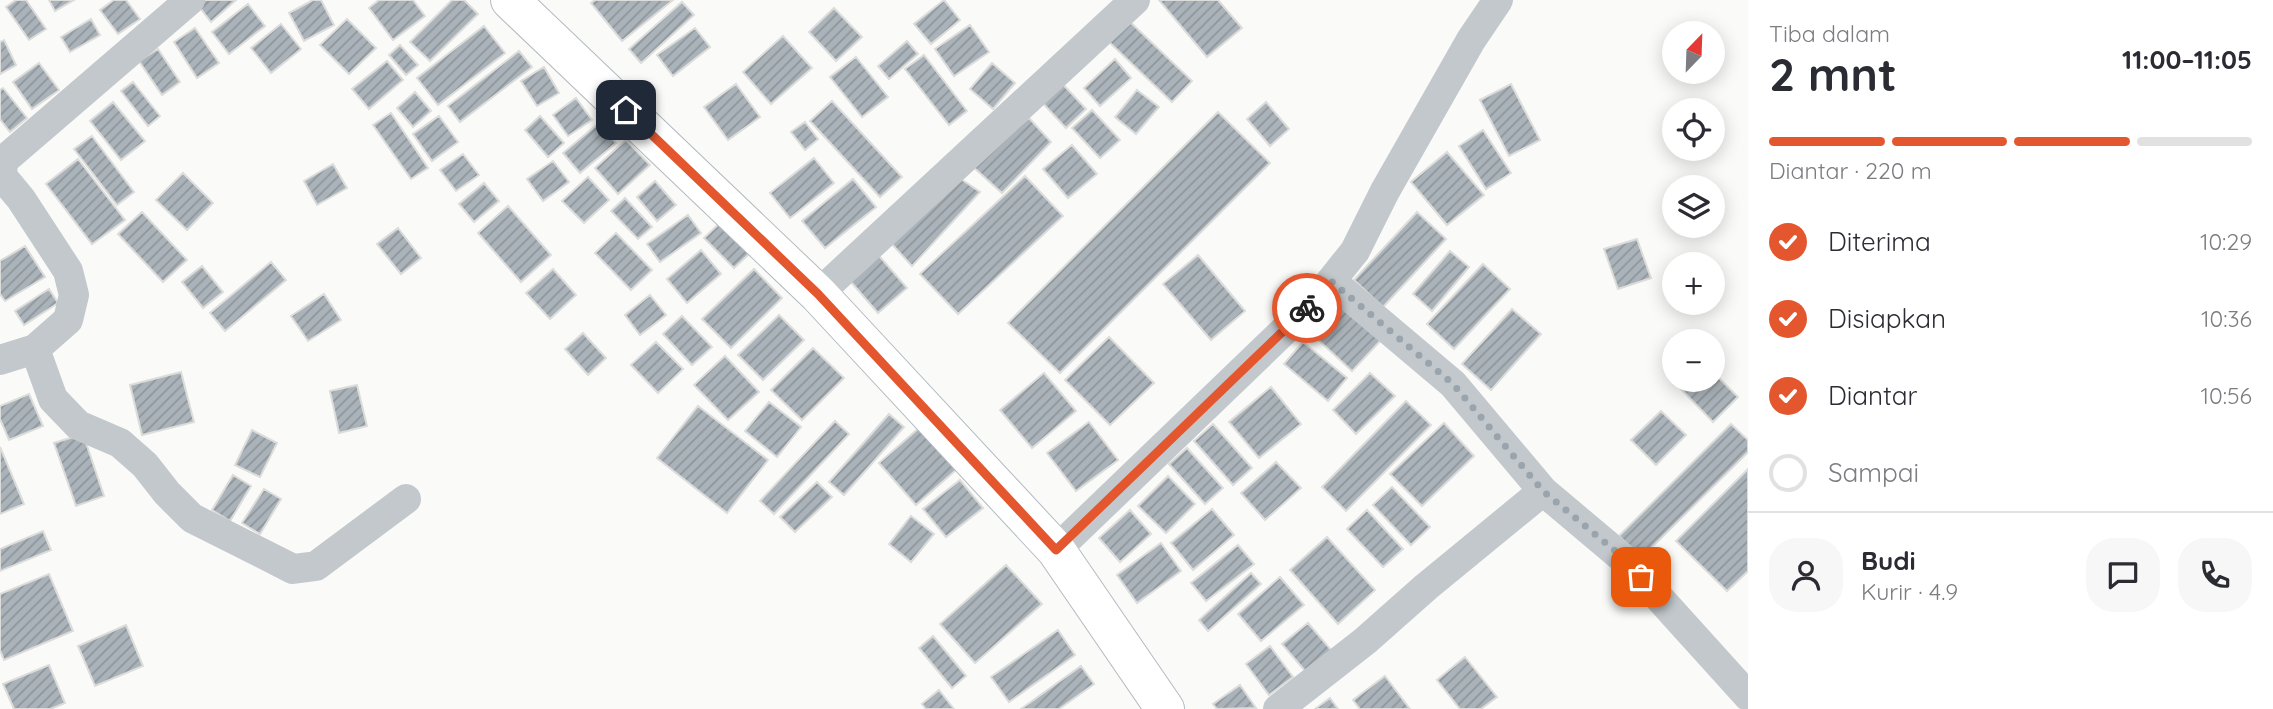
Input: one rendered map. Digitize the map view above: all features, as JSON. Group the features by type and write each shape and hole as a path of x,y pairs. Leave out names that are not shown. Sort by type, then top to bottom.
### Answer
{"main road":[{"path":"510,0 818,294 1056,550 1164,709"}],"street":[{"path":"0,360 35,349 68,320 74,295 68,271 21,199 2,176 3,161 190,0"},
{"path":"818,294 1135,0"},
{"path":"1056,550 1315,301 1355,251 1385,191 1471,40 1498,0"},
{"path":"1331,281 1453,384 1543,491 1625,559 1748,696"},
{"path":"35,349 53,399 78,425 120,443 145,465 167,493 192,518 293,569 316,566 406,499"},
{"path":"1278,709 1365,641 1543,491"}],"building":[{"path":"16,0 26,0 46,29 29,40 6,7"},
{"path":"49,0 74,0 55,11"},
{"path":"114,0 126,0 140,19 118,34 100,10"},
{"path":"194,0 236,0 211,22"},
{"path":"313,0 321,0 334,25 304,41 289,13"},
{"path":"379,0 413,0 425,16 393,40 369,8"},
{"path":"452,0 464,0 478,14 430,61 410,42"},
{"path":"595,0 673,0 622,41 591,3"},
{"path":"944,0 960,20 931,44 914,24"},
{"path":"1159,0 1218,0 1242,28 1207,57"},
{"path":"682,2 694,15 641,63 629,49"},
{"path":"248,4 265,26 229,54 212,32"},
{"path":"834,8 862,37 836,61 809,32"},
{"path":"1126,18 1192,81 1172,102 1106,39"},
{"path":"91,19 100,35 70,52 61,37"},
{"path":"347,19 376,48 349,74 320,45"},
{"path":"281,24 301,49 271,73 251,48"},
{"path":"970,25 989,52 954,76 935,49"},
{"path":"484,26 505,53 438,105 417,78"},
{"path":"195,28 219,63 197,78 174,42"},
{"path":"695,28 710,47 673,76 657,55"},
{"path":"783,36 812,68 771,104 743,72"},
{"path":"4,40 16,65 0,74 0,42"},
{"path":"907,41 918,54 889,79 878,66"},
{"path":"400,45 418,65 406,75 389,55"},
{"path":"158,49 180,82 162,95 139,61"},
{"path":"519,51 532,67 460,122 448,106"},
{"path":"924,55 967,111 949,125 905,69"},
{"path":"856,57 888,97 862,117 830,77"},
{"path":"1115,59 1131,78 1100,106 1084,88"},
{"path":"387,61 403,80 369,109 352,89"},
{"path":"39,63 59,90 32,109 13,82"},
{"path":"992,63 1015,83 993,109 970,89"},
{"path":"544,67 559,93 537,106 521,81"},
{"path":"1057,78 1086,109 1066,128 1037,97"},
{"path":"133,82 160,116 148,126 121,91"},
{"path":"736,84 760,117 728,140 704,107"},
{"path":"1511,84 1540,140 1509,156 1480,100"},
{"path":"3,88 27,118 10,132 0,119 0,90"},
{"path":"1137,90 1159,107 1136,134 1115,117"},
{"path":"415,92 431,111 413,127 397,108"},
{"path":"576,98 592,120 568,136 553,115"},
{"path":"832,101 902,177 880,197 810,121"},
{"path":"113,102 145,141 121,160 90,121"},
{"path":"1266,102 1289,129 1270,146 1247,119"},
{"path":"1092,110 1120,140 1100,158 1072,128"},
{"path":"1218,112 1270,163 1060,373 1008,323"},
{"path":"391,113 428,168 411,179 373,125"},
{"path":"439,116 458,142 432,161 413,134"},
{"path":"540,116 564,143 548,157 525,130"},
{"path":"1029,118 1051,142 1002,193 971,165"},
{"path":"805,122 818,139 805,150 791,132"},
{"path":"599,123 616,143 580,173 563,153"},
{"path":"1483,130 1511,173 1486,189 1459,146"},
{"path":"92,136 134,192 117,205 74,149"},
{"path":"626,140 650,165 618,194 595,168"},
{"path":"1072,145 1097,174 1068,198 1043,169"},
{"path":"1447,152 1484,195 1447,225 1411,182"},
{"path":"463,154 479,175 456,191 440,170"},
{"path":"814,158 834,183 790,218 770,193"},
{"path":"78,159 125,220 92,244 46,184"},
{"path":"553,161 569,182 543,201 527,179"},
{"path":"333,164 347,188 317,205 304,181"},
{"path":"183,173 213,203 187,230 156,200"},
{"path":"1025,176 1063,216 958,314 920,274"},
{"path":"588,177 609,200 584,223 562,201"},
{"path":"853,179 876,207 825,248 802,221"},
{"path":"961,179 980,192 912,266 890,242"},
{"path":"655,181 676,205 657,221 637,197"},
{"path":"484,183 499,201 474,222 459,204"},
{"path":"625,198 652,227 638,239 611,211"},
{"path":"508,206 551,255 521,282 478,233"},
{"path":"142,212 187,260 163,282 118,234"},
{"path":"1417,212 1446,239 1383,307 1354,280"},
{"path":"688,215 701,233 660,262 647,244"},
{"path":"721,222 750,253 734,268 704,238"},
{"path":"398,228 421,258 401,274 377,244"},
{"path":"616,233 652,270 631,290 595,253"},
{"path":"1637,239 1651,278 1618,289 1604,249"},
{"path":"25,246 45,277 5,301 0,294 0,261"},
{"path":"701,250 721,274 687,303 667,279"},
{"path":"874,250 907,288 878,313 845,275"},
{"path":"1450,251 1469,267 1432,311 1413,294"},
{"path":"1198,255 1245,311 1211,340 1163,284"},
{"path":"271,262 286,280 225,331 210,313"},
{"path":"1483,264 1510,289 1454,349 1427,324"},
{"path":"202,266 223,292 203,308 182,282"},
{"path":"553,269 576,295 550,319 526,293"},
{"path":"754,269 782,298 731,348 702,319"},
{"path":"49,289 58,303 24,325 15,311"},
{"path":"324,294 341,320 308,341 291,316"},
{"path":"650,295 666,315 640,335 625,315"},
{"path":"1344,303 1383,338 1352,371 1314,336"},
{"path":"1512,309 1541,334 1491,390 1462,364"},
{"path":"779,315 804,340 763,380 738,355"},
{"path":"682,316 712,347 692,365 663,334"},
{"path":"583,333 606,358 588,375 565,349"},
{"path":"1109,337 1154,383 1110,425 1065,380"},
{"path":"656,342 683,369 658,393 631,365"},
{"path":"1303,342 1347,378 1328,401 1284,364"},
{"path":"813,348 844,378 802,420 771,390"},
{"path":"725,356 759,392 728,420 694,385"},
{"path":"181,372 194,422 142,435 130,385"},
{"path":"1044,373 1076,411 1032,448 1000,410"},
{"path":"1370,373 1395,396 1356,434 1333,410"},
{"path":"1725,384 1738,397 1713,422 1684,392 1725,392"},
{"path":"357,385 367,426 339,433 330,391"},
{"path":"1271,387 1301,424 1259,458 1229,422"},
{"path":"29,394 43,426 9,440 0,419 0,406"},
{"path":"1406,401 1431,425 1346,511 1322,487"},
{"path":"769,402 801,427 777,457 745,431"},
{"path":"698,406 768,460 727,513 657,458"},
{"path":"1661,411 1686,435 1656,465 1631,440"},
{"path":"889,414 904,427 844,495 829,482"},
{"path":"835,421 849,434 774,514 760,501"},
{"path":"1089,422 1118,460 1076,491 1047,453"},
{"path":"1444,423 1474,456 1422,506 1390,474"},
{"path":"1213,424 1252,468 1233,485 1194,441"},
{"path":"1731,424 1748,440 1748,452 1641,558 1619,536"},
{"path":"919,428 956,470 916,505 879,463"},
{"path":"252,430 277,443 260,477 235,465"},
{"path":"83,434 104,496 76,506 54,443"},
{"path":"0,447 24,504 0,514"},
{"path":"1187,448 1223,488 1205,504 1169,464"},
{"path":"1276,462 1301,488 1265,520 1241,493"},
{"path":"1748,469 1748,571 1727,591 1676,541"},
{"path":"233,475 251,486 230,521 212,510"},
{"path":"1168,476 1195,504 1166,533 1138,506"},
{"path":"960,480 983,508 946,537 923,509"},
{"path":"817,482 832,497 795,532 780,517"},
{"path":"1392,487 1430,527 1411,545 1373,505"},
{"path":"264,489 281,499 260,534 242,523"},
{"path":"1212,509 1234,535 1193,570 1171,543"},
{"path":"1130,510 1151,534 1120,562 1099,538"},
{"path":"1367,510 1403,549 1383,567 1347,529"},
{"path":"911,516 934,534 911,562 889,544"},
{"path":"43,531 51,550 0,571 0,549"},
{"path":"1327,537 1375,590 1338,624 1290,570"},
{"path":"1161,543 1181,571 1137,603 1117,575"},
{"path":"1238,545 1254,564 1206,601 1191,583"},
{"path":"1006,565 1042,604 975,663 940,624"},
{"path":"1251,573 1261,584 1208,631 1199,620"},
{"path":"49,574 73,631 4,660 0,650 0,594"},
{"path":"1280,577 1304,605 1261,641 1238,614"},
{"path":"1308,623 1332,651 1306,672 1282,644"},
{"path":"126,625 143,666 95,686 78,646"},
{"path":"1058,630 1075,655 1009,702 991,677"},
{"path":"933,636 966,676 952,688 919,648"},
{"path":"1270,646 1293,677 1269,695 1246,664"},
{"path":"1465,657 1497,697 1481,709 1460,709 1437,680"},
{"path":"49,665 65,703 51,709 14,709 3,684"},
{"path":"1081,666 1094,684 1059,709 1021,709"},
{"path":"1385,676 1410,709 1360,709 1353,700"},
{"path":"1240,685 1256,708 1217,709 1213,704"},
{"path":"939,690 954,709 926,709 922,704"},
{"path":"1330,698 1338,709 1315,709"}],"way so far":[{"path":"1307,308 1331,281 1391,329 1453,384 1543,491 1625,559 1641,577"}],"route":[{"path":"626,110 818,294 1056,550 1307,308"}]}
